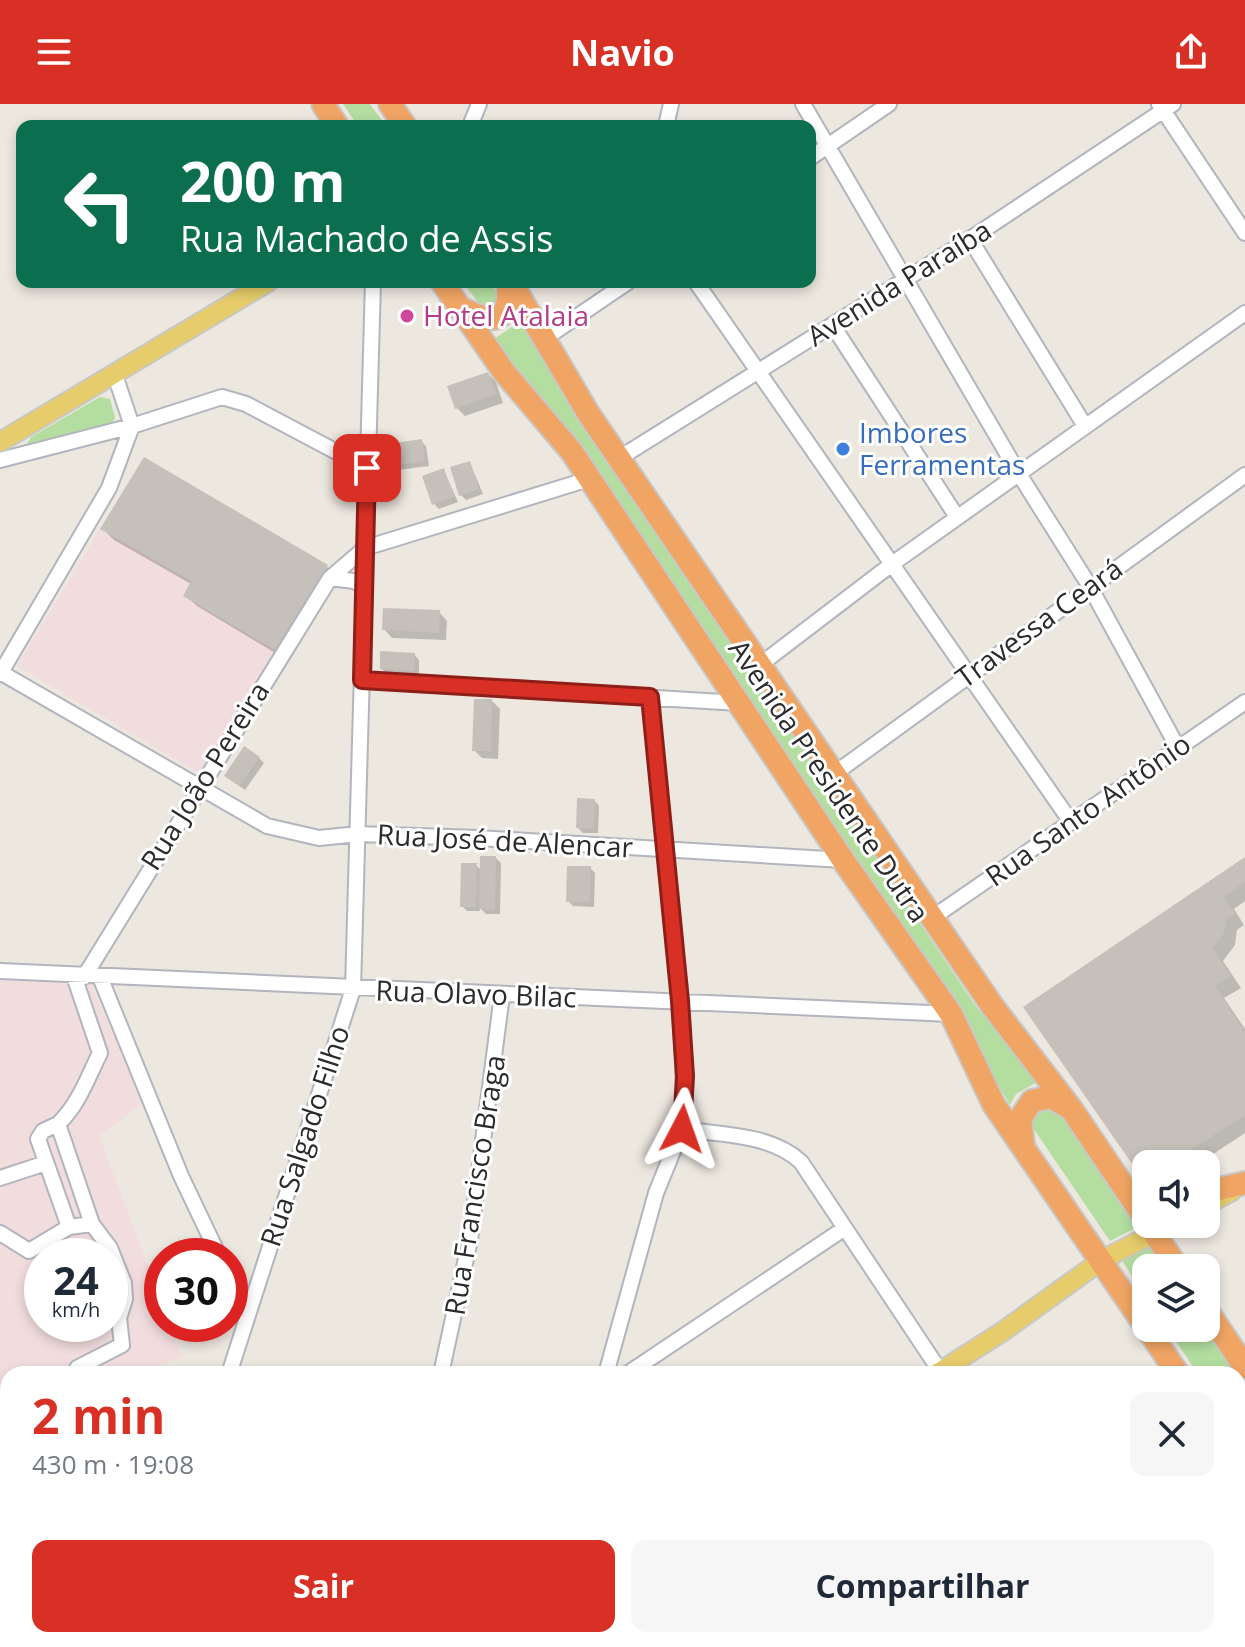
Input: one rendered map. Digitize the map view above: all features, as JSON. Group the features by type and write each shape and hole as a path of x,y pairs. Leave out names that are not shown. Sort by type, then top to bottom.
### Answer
{"highway":[{"name":"Avenida Presidente Dutra","path":"446,288 504,372 548,423 589,479 843,860 951,1014 994,1105 1023,1145 1093,1268 1132,1311"},
{"path":"460,308 482,319 493,320 509,306 510,288"},
{"name":"Avenida Presidente Dutra","path":"514,288 588,413 621,457 932,918 993,1007 1132,1192"},
{"path":"1023,1145 1020,1119 1032,1101 1051,1097 1072,1110"},
{"path":"1220,1189 1245,1183"},
{"path":"1220,1330 1239,1359"},
{"name":"Avenida Presidente Dutra","path":"1156,1342 1173,1366"}],"main road":[{"path":"0,442 258,288"},
{"path":"1220,1197 1245,1183"},
{"path":"949,1366 1136,1238"}],"street":[{"path":"816,154 889,104"},
{"path":"1165,106 1245,233"},
{"name":"Avenida Paraíba","path":"621,457 970,239 1165,106"},
{"path":"816,126 1019,474 1089,585 1178,748"},
{"path":"970,239 1085,426"},
{"name":"Rua Salgado Filho","path":"248,1310 353,989 373,288"},
{"path":"544,339 619,288"},
{"path":"700,288 1071,822"},
{"path":"761,664 892,564 1245,313"},
{"path":"833,326 957,517"},
{"path":"0,673 109,488 132,426 115,375"},
{"path":"0,460 132,426 211,398 234,399 367,468"},
{"name":"Travessa Ceará","path":"834,774 1089,585 1245,475"},
{"path":"365,548 589,479"},
{"name":"Rua João Pereira","path":"79,976 330,578 365,548"},
{"path":"330,578 354,581 365,587"},
{"name":"Rua José de Alencar","path":"0,673 280,831 319,838 358,834 843,860"},
{"path":"362,680 739,703"},
{"path":"608,1366 656,1193 682,1129 685,1076 680,1001 650,697"},
{"name":"Rua Santo Antônio","path":"932,918 1245,702"},
{"name":"Rua Olavo Bilac","path":"0,971 951,1014"},
{"path":"69,1227 39,1134 58,1124 80,1099 88,1072 100,1053 79,976"},
{"path":"100,977 181,1176 210,1238"},
{"name":"Rua Francisco Braga","path":"443,1366 472,1226 502,995"},
{"path":"58,1124 92,1224 110,1248 124,1283 125,1299 119,1318 122,1345 81,1366"},
{"path":"682,1129 784,1148 801,1162 934,1366"},
{"path":"0,1178 46,1163"},
{"path":"0,1233 29,1251 69,1227 92,1224"},
{"path":"639,1366 845,1228"},
{"name":"Rua Salgado Filho","path":"231,1366 238,1342"}],"shaded area":[{"path":"100,529 191,581 183,596 275,650 204,776 17,666"},
{"path":"0,979 91,985 144,1103 99,1136 144,1255 144,1342 177,1342 182,1357 158,1366 0,1366"}],"green space":[{"path":"343,104 370,104 382,120 354,120"},
{"path":"467,288 494,288 497,304 482,308"},
{"path":"522,320 558,387 975,1005 1037,1082 1016,1094 1010,1105 931,969 608,485 574,437 494,339"},
{"path":"100,397 110,399 115,418 110,426 29,450 26,446 31,437"},
{"path":"1054,1103 1132,1216 1132,1230 1110,1241 1029,1122 1030,1111"},
{"path":"1149,1241 1157,1254 1132,1254 1132,1276 1118,1255"},
{"path":"1176,1342 1215,1342 1230,1366 1193,1366"}],"building":[{"path":"488,372 496,394 455,409 447,386"},
{"path":"422,439 425,461 383,467 380,445"},
{"path":"144,457 328,565 275,650 183,596 191,581 100,529"},
{"path":"470,461 479,489 459,496 450,467"},
{"path":"444,468 454,497 432,505 422,476"},
{"path":"383,608 440,610 439,633 382,630"},
{"path":"380,651 415,653 414,671 380,669"},
{"path":"474,699 492,699 491,751 472,751"},
{"path":"244,746 260,757 239,786 224,776"},
{"path":"577,798 595,799 594,829 576,828"},
{"path":"480,856 496,856 495,910 479,909"},
{"path":"1245,857 1245,882 1224,897 1235,913 1227,919 1224,933 1213,948 1231,976 1215,986 1245,1033 1245,1115 1191,1150 1132,1150 1132,1164 1023,1007"},
{"path":"461,863 477,863 476,907 460,907"},
{"path":"567,866 591,866 590,902 566,902"}],"place":[{"name":"Hotel Atalaia","path":"407,316"},
{"name":"Imbores Ferramentas","path":"843,449"}],"route":[{"path":"367,468 362,680 650,697 680,1001 685,1076 682,1129"}]}
